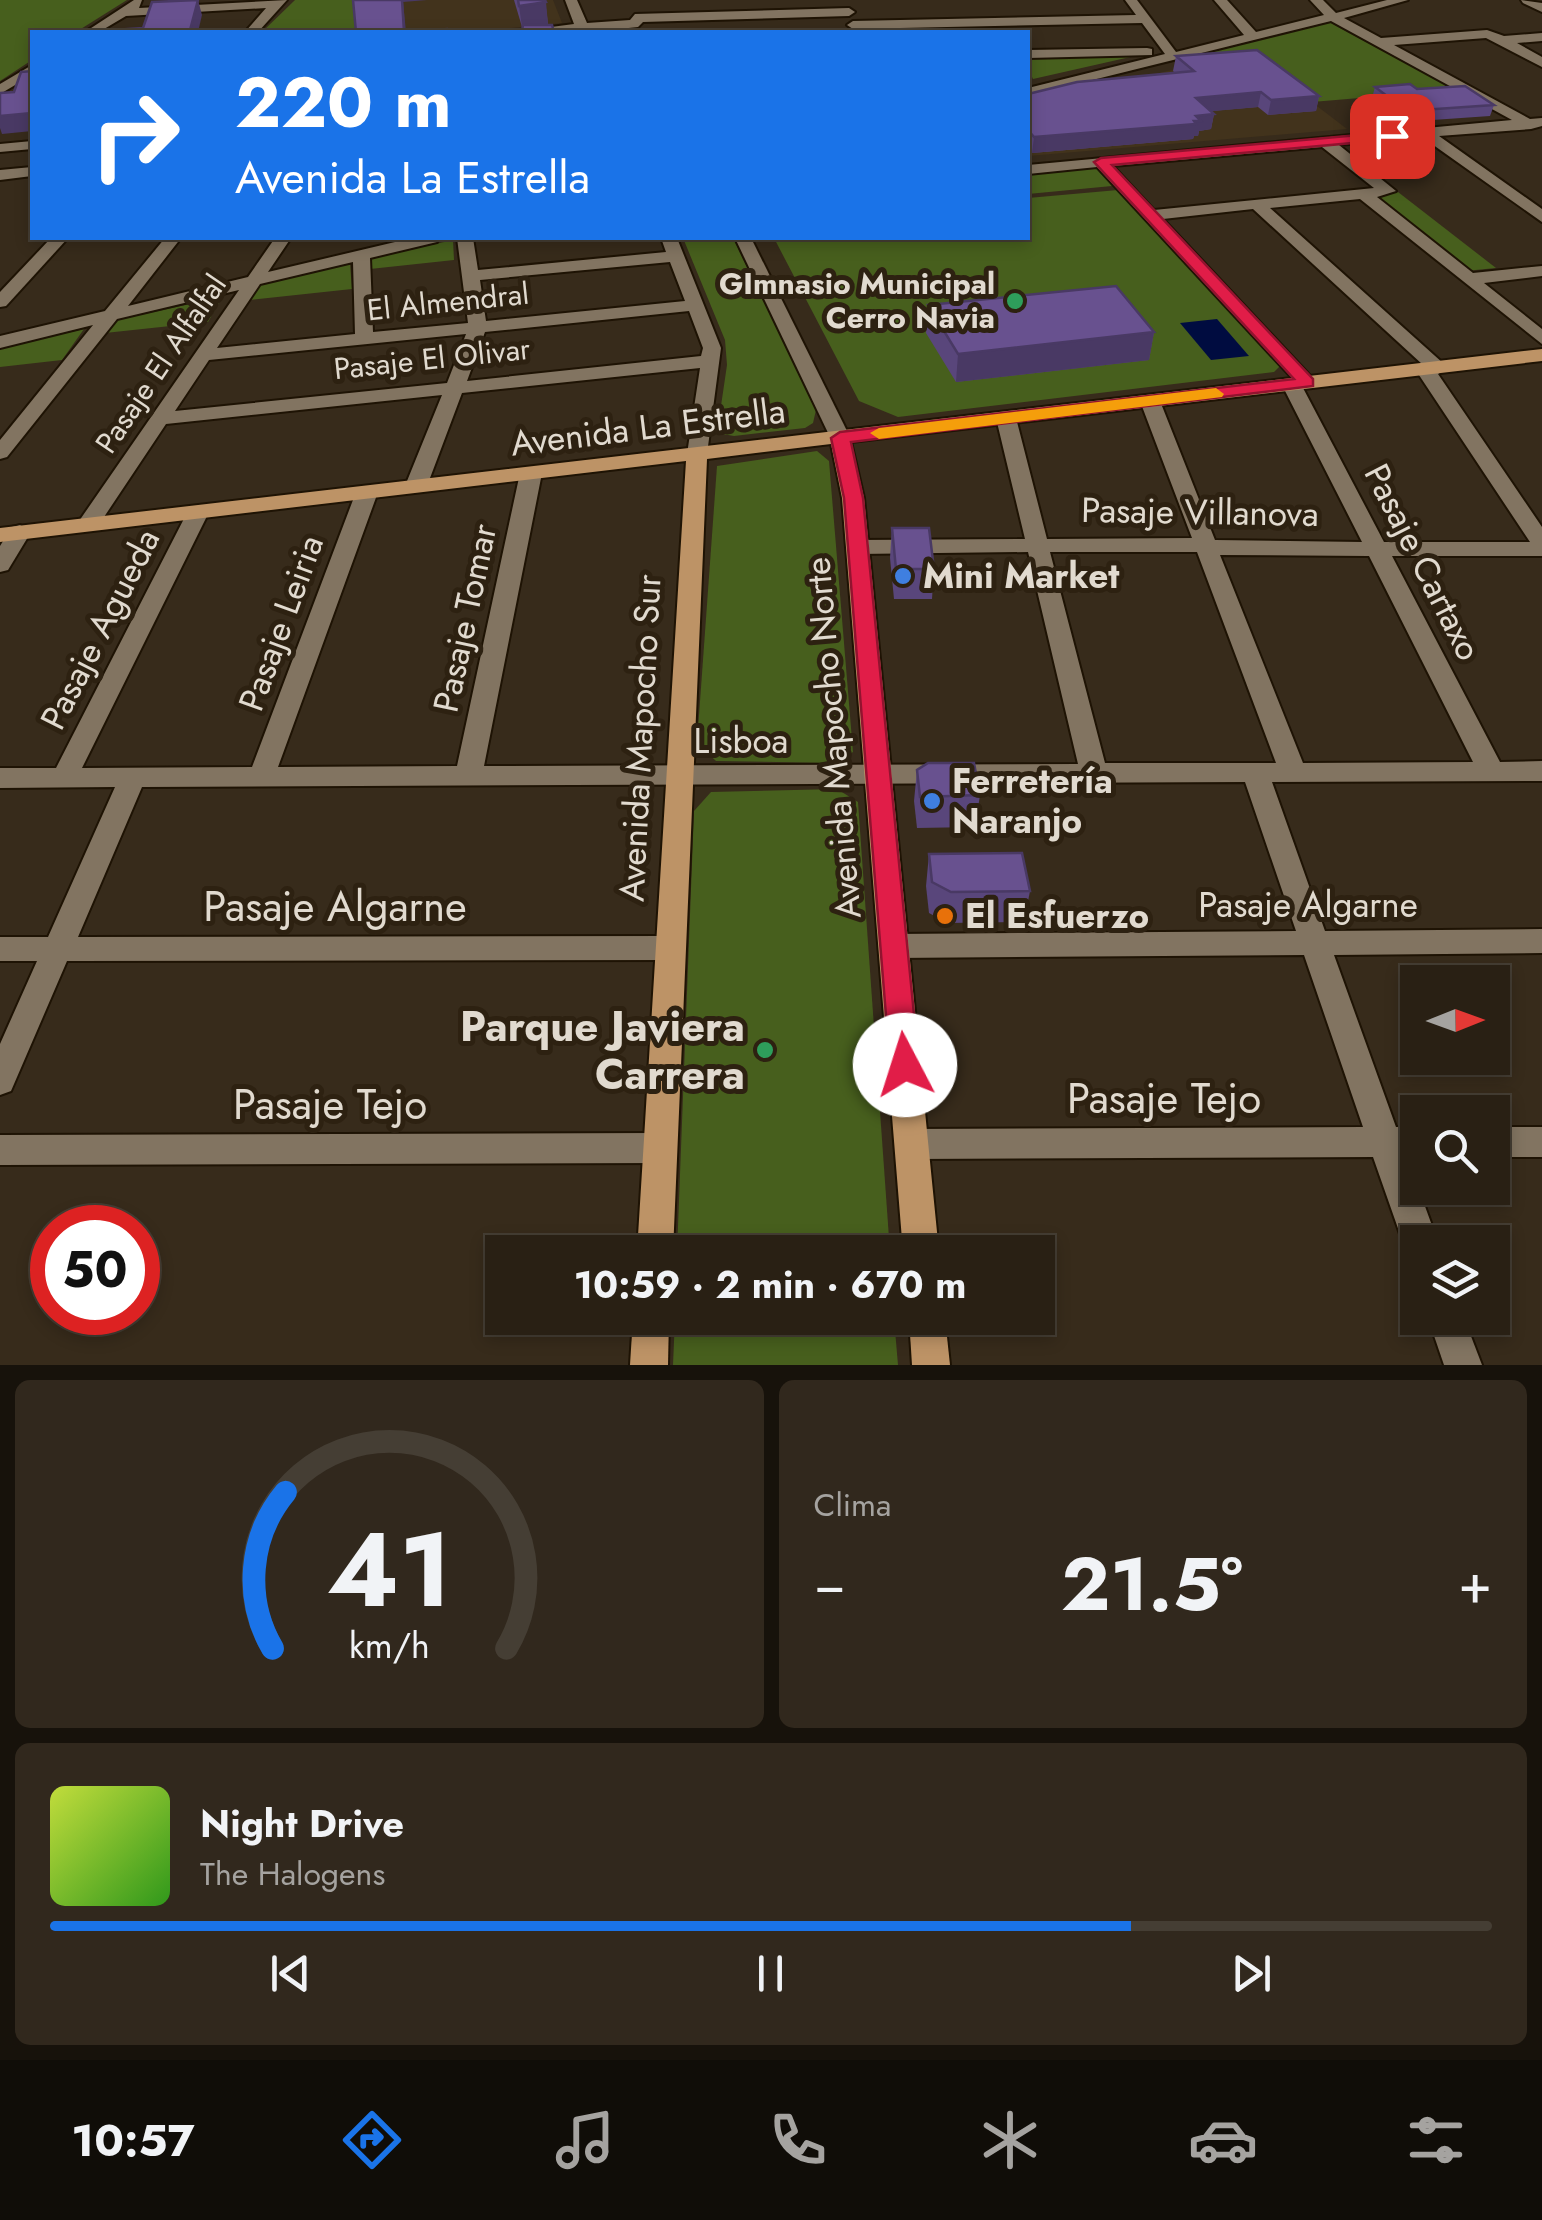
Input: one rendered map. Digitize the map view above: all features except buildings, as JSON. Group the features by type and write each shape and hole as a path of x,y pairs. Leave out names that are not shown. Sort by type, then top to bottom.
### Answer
{"main road":[{"name":"Avenida La Estrella","path":"10,534 1542,356"},
{"name":"Avenida Mapocho Norte","path":"840,438 854,498 920,1235"},
{"name":"Avenida Mapocho Sur","path":"656,1235 697,454"},
{"path":"649,1365 650,1335"},
{"path":"928,1335 931,1365"}],"street":[{"path":"94,30 143,0"},
{"path":"571,0 583,30 638,24 851,17 944,22 1145,18"},
{"path":"626,0 638,24"},
{"path":"1131,0 1171,54"},
{"path":"1220,0 1252,36"},
{"path":"1316,0 1333,17 1538,126"},
{"path":"1030,91 1402,0"},
{"path":"124,12 279,2"},
{"path":"253,30 279,2"},
{"path":"1381,42 1487,34 1542,62"},
{"path":"1503,40 1542,37"},
{"path":"1030,54 1171,54"},
{"path":"0,90 30,71"},
{"path":"1030,169 1538,126"},
{"path":"1425,133 1542,217"},
{"path":"1150,214 1388,191 1326,142"},
{"path":"0,148 30,145"},
{"name":"Pasaje Cartaxo","path":"1101,162 1299,384 1377,549 1492,772"},
{"path":"0,175 30,172"},
{"path":"1363,194 1542,338"},
{"path":"1258,204 1431,368 1542,546"},
{"path":"0,302 58,240"},
{"path":"0,453 171,240"},
{"name":"Pasaje El Alfalfal","path":"88,524 282,240"},
{"path":"0,342 422,240"},
{"path":"416,486 477,327 465,240"},
{"name":"Avenida Mapocho Norte","path":"745,240 840,438"},
{"path":"470,276 673,247"},
{"name":"Avenida Mapocho Sur","path":"673,247 710,336 711,361 697,454"},
{"path":"361,254 364,338"},
{"path":"1469,279 1542,271"},
{"name":"El Almendral","path":"204,355 698,305"},
{"name":"Pasaje El Olivar","path":"160,419 711,361"},
{"path":"1150,401 1293,772"},
{"path":"1006,418 1094,773"},
{"name":"Pasaje Tomar","path":"468,777 531,473"},
{"name":"Pasaje Leiria","path":"261,778 367,492"},
{"name":"Pasaje Agueda","path":"64,778 198,512"},
{"path":"0,565 10,534"},
{"name":"Pasaje Villanova","path":"858,546 1542,546"},
{"path":"1255,772 1314,943 1400,1140"},
{"name":"Lisboa","path":"0,778 1542,772"},
{"path":"0,1080 132,778"},
{"name":"Pasaje Algarne","path":"894,946 1542,941"},
{"name":"Pasaje Algarne","path":"0,949 671,948"},
{"name":"Pasaje Tejo","path":"912,1144 1400,1142"},
{"path":"1510,1142 1542,1142"},
{"name":"Pasaje Tejo","path":"0,1150 660,1148"},
{"path":"1452,1335 1463,1365"}],"shaded area":[{"path":"354,0 553,0 562,23 489,30 356,30"},
{"path":"1257,60 1347,129 1030,156 1030,103 1181,68"},
{"path":"1217,319 1249,356 1211,360 1180,323"}],"green space":[{"path":"0,0 127,0 79,30 30,30 30,61 0,81"},
{"path":"295,0 354,0 356,30 264,30"},
{"path":"1329,22 1455,90 1312,102 1184,57"},
{"path":"1148,53 1033,79 1030,56"},
{"path":"1093,165 1112,186 1030,194 1030,170"},
{"name":"GImnasio Municipal Cerro Navia","path":"1118,190 1281,365 1274,372 898,417 859,401 775,240 1030,240 1030,198"},
{"path":"1398,192 1496,268 1465,271 1373,196"},
{"path":"453,240 454,260 370,269 369,259"},
{"path":"684,240 734,240 816,410 813,423 805,428 734,436 717,433 727,365 725,340"},
{"path":"350,264 352,289 250,300 262,284"},
{"path":"222,297 208,322 105,333 117,320"},
{"path":"84,329 62,360 0,367 0,348"},
{"path":"817,451 829,461 853,752 835,763 716,761 697,743 717,466"},
{"path":"837,789 858,802 889,1235 678,1235 694,811 711,792"},
{"path":"674,1335 895,1335 898,1365 673,1365"}],"slow traffic":[{"path":"879,433 1216,394"}],"place":[{"name":"GImnasio Municipal Cerro Navia","path":"1015,301"},
{"name":"Mini Market","path":"903,576"},
{"name":"Ferretería Naranjo","path":"932,801"},
{"name":"El Esfuerzo","path":"945,916"},
{"name":"Parque Javiera Carrera","path":"765,1050"}],"route":[{"path":"905,1065 854,498 840,438 1307,383 1101,162 1392,136"}]}
